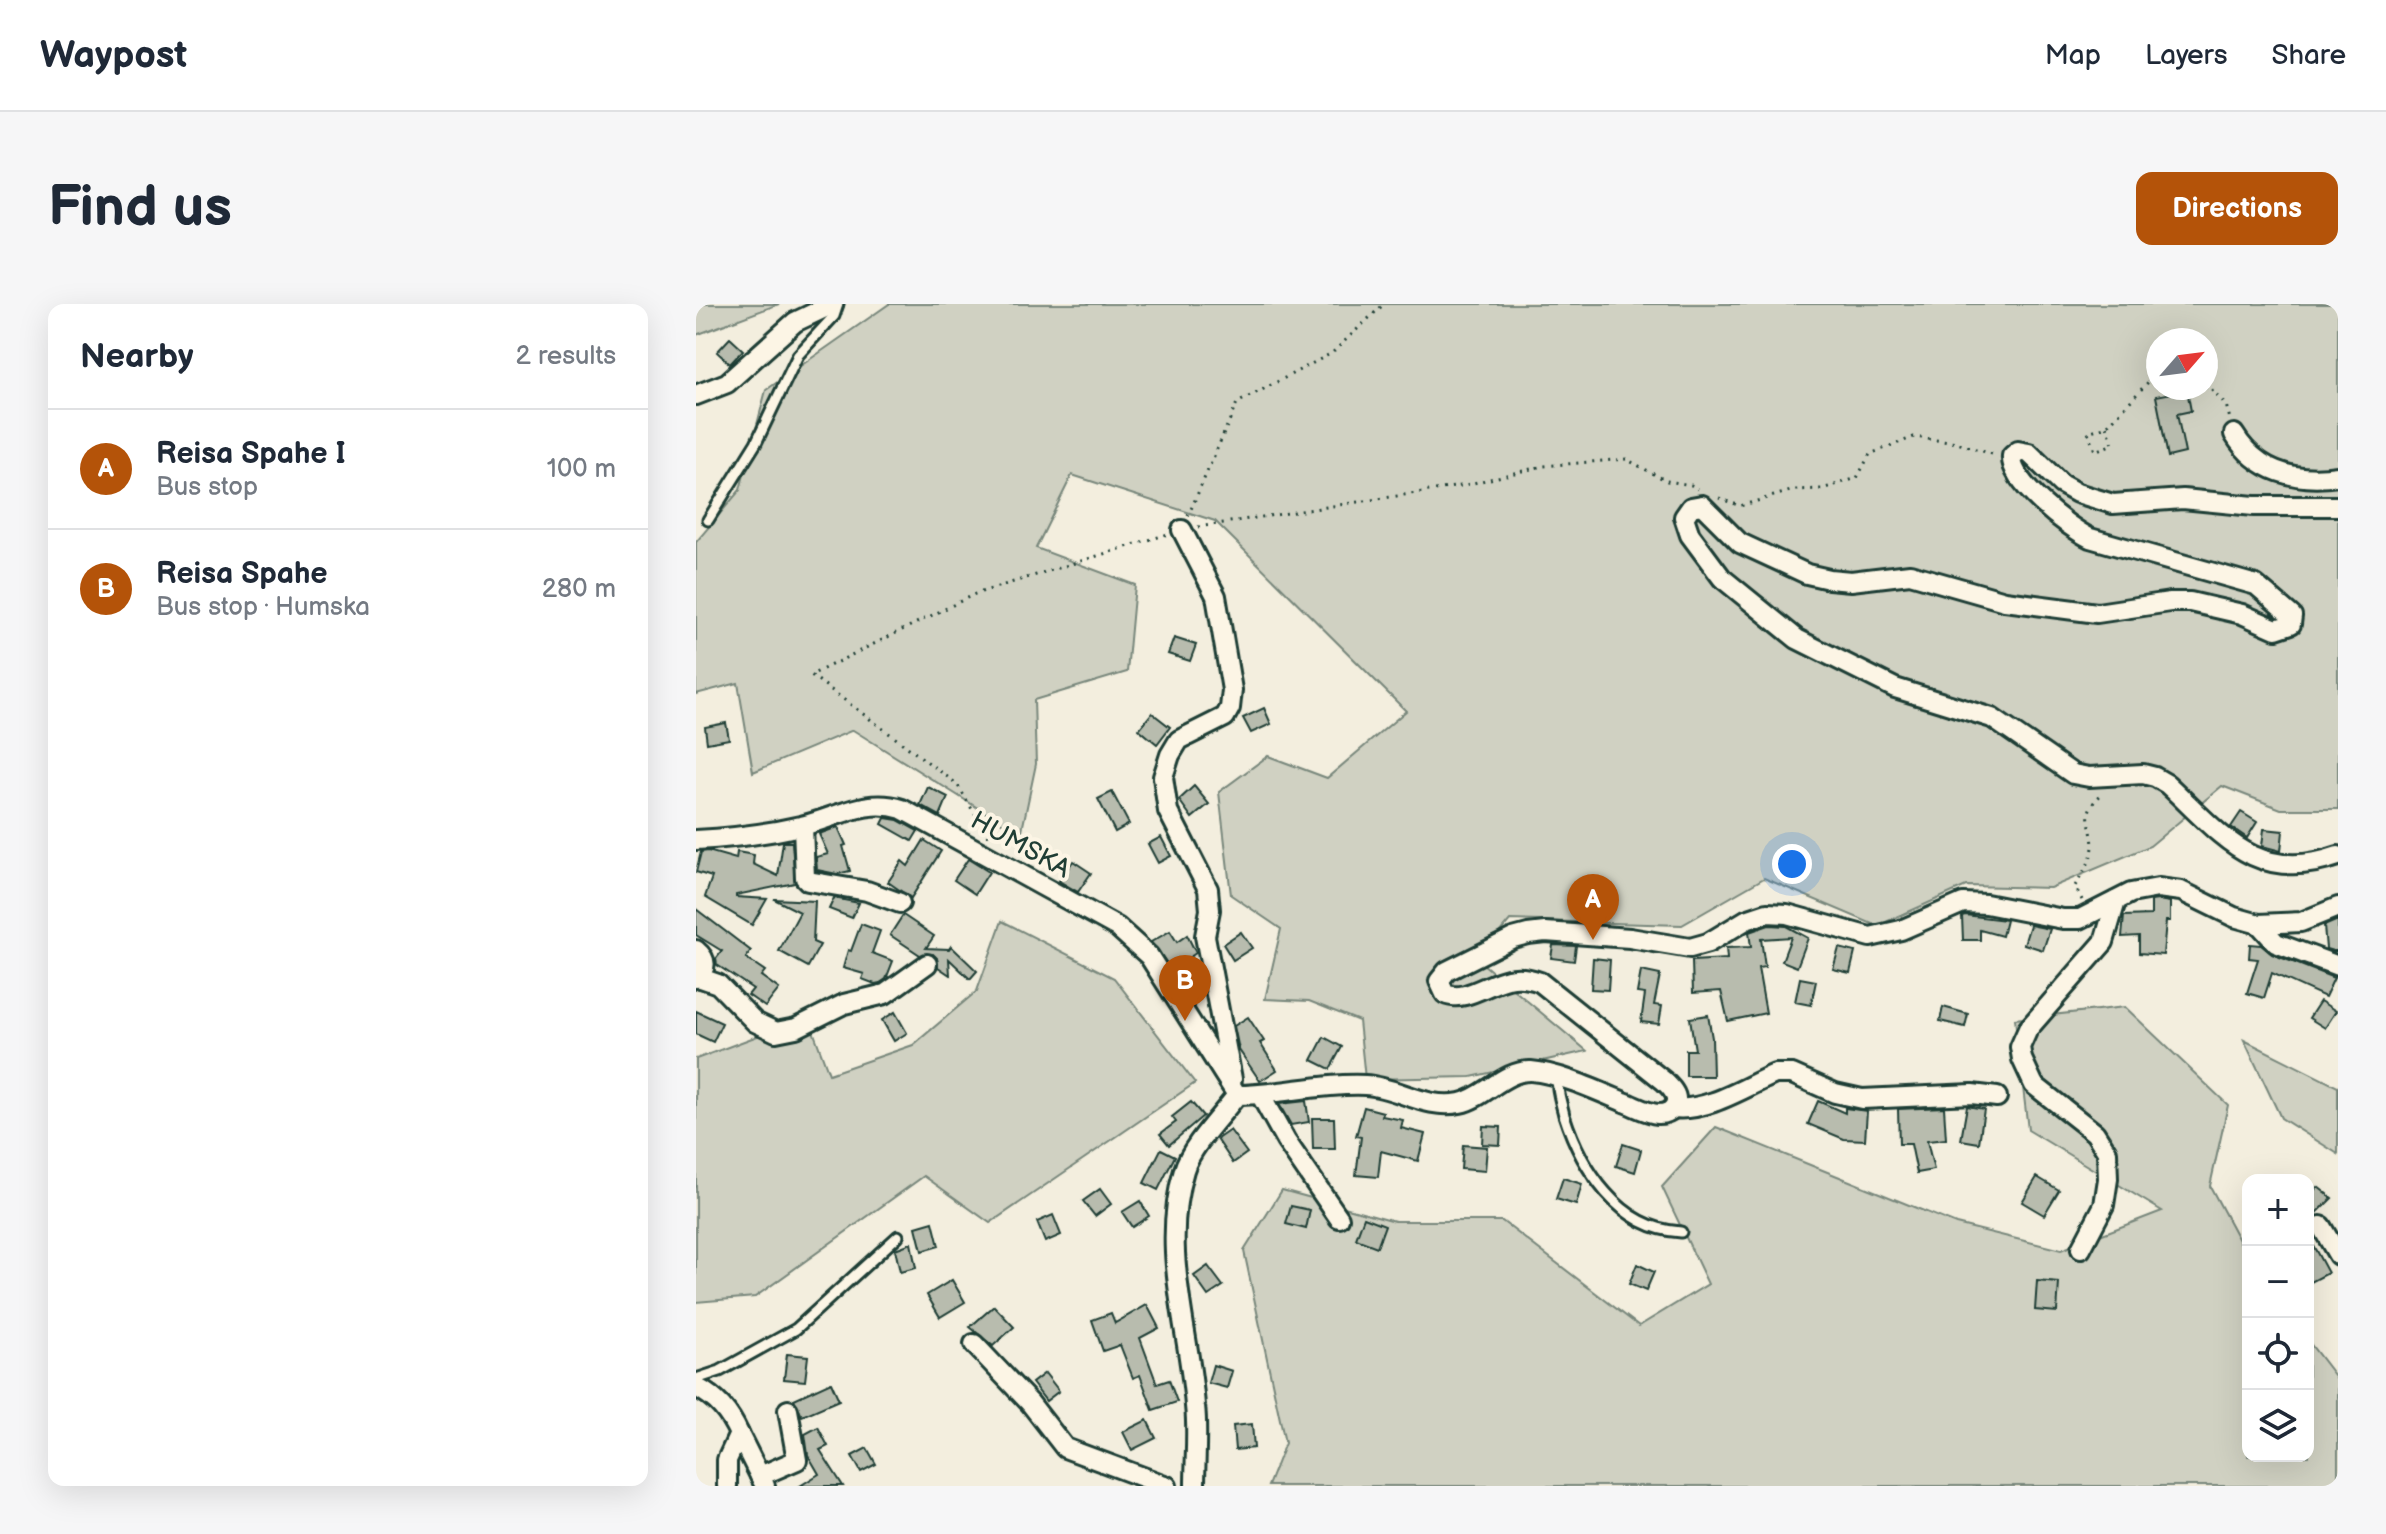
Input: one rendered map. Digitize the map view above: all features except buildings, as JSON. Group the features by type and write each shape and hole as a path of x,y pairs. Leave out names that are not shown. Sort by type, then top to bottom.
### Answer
{"street":[{"path":"696,395 727,383 795,322 836,304"},
{"path":"2234,434 2243,450 2266,467 2293,476 2338,476"},
{"path":"2338,506 2254,506 2183,499 2113,504 2069,489 2029,453 2018,451 2011,460 2029,488 2056,517 2074,530 2090,538 2256,585 2290,611 2293,620 2283,629 2271,628 2242,614 2190,602 2097,613 2005,601 1910,574 1851,581 1829,579 1807,574 1740,543 1725,531 1706,501 1691,507 1684,517 1690,535 1709,563 1736,592 1797,639 1895,688 1992,718 2080,777 2143,774 2155,777 2248,855 2301,866 2338,856"},
{"path":"1182,530 1216,596 1232,690 1230,708 1225,717 1179,740 1163,777 1168,811 1208,889 1210,910 1205,936 1236,1093 1184,1167 1175,1227 1174,1255 1179,1299 1196,1407 1195,1486"},
{"name":"HUMSKA","path":"696,840 746,837 803,826 870,805 886,804 902,809 1117,927 1149,956 1236,1093"},
{"path":"803,826 805,878 808,881 867,891 900,903"},
{"path":"1674,1108 1677,1098 1670,1087 1540,982 1528,978 1508,978 1451,997 1441,988 1441,976 1513,938 1545,932 1630,938 1690,948 1708,943 1757,915 1777,912 1870,937 1901,930 1963,903 1986,904 2073,920 2094,914 2144,889 2169,888 2234,917 2259,924 2301,922 2338,907"},
{"path":"2081,1249 2104,1205 2108,1179 2107,1152 2095,1133 2034,1085 2025,1069 2020,1047 2028,1029 2104,942 2116,901"},
{"path":"2259,924 2276,943 2338,966"},
{"path":"696,950 704,957 706,964 697,977"},
{"path":"697,977 718,984 755,1022 776,1032 796,1028 844,1004 885,994 927,964"},
{"path":"1236,1093 1261,1096 1366,1085 1433,1105 1461,1103 1484,1093 1511,1075 1529,1071 1664,1114 1674,1108 1700,1106 1775,1074 1787,1072 1835,1093 1862,1099 1972,1094 1997,1097"},
{"path":"1261,1096 1286,1141 1339,1218"},
{"path":"2321,1226 2338,1255"},
{"path":"974,1344 1030,1403 1065,1448 1167,1486"},
{"path":"696,1387 714,1396 729,1414 762,1481 797,1460 788,1410"},
{"path":"727,1486 727,1460 739,1434"}],"lane":[{"path":"708,520 756,443 798,355 834,316 836,304"},
{"path":"1557,1078 1570,1131 1596,1180 1614,1202 1632,1215 1649,1225 1681,1232"},
{"path":"696,1379 720,1371 796,1329 898,1236"}],"path":[{"path":"1182,530 1237,403 1332,353 1384,304"},
{"path":"2107,426 2113,444 2095,451 2088,432 2107,426 2146,385"},
{"path":"2218,396 2226,405 2234,434"},
{"path":"988,837 957,784 811,675 975,594 1182,530 1238,518 1274,516 1461,486 1543,466 1626,459 1667,481 1691,485 1706,501 1740,506 1794,490 1822,489 1857,478 1870,454 1914,437 1957,443 2011,460"},
{"path":"2094,914 2075,886 2089,863 2093,847 2087,818 2092,803 2103,793"}],"shaded area":[{"path":"696,304 779,304 696,335"},
{"path":"889,304 2338,304 2338,809 2281,809 2222,786 2150,846 2050,888 1966,886 1877,926 1764,878 1682,925 1510,920 1477,959 1587,1051 1471,1077 1365,1079 1359,1021 1309,1001 1265,999 1281,929 1231,895 1219,792 1268,756 1327,778 1406,711 1215,521 1072,475 1036,548 1135,585 1127,672 1034,700 1036,764 1021,835 853,730 753,772 738,683 696,694 696,542 740,490 766,390"},
{"path":"1002,921 1114,978 1195,1083 990,1223 924,1176 755,1297 696,1302 696,1059 808,1017 829,1074 913,1045 977,991"},
{"path":"2125,1007 2228,1105 2210,1186 2242,1246 2242,1462 2314,1462 2314,1349 2338,1380 2338,1486 1268,1486 1285,1443 1244,1251 1282,1190 1395,1221 1502,1221 1639,1326 1708,1284 1662,1187 1716,1127 1956,1224 2061,1250 2162,1211 2028,1130 2015,1019"},
{"path":"2244,1040 2338,1087 2338,1154 2281,1118"}],"place":[{"name":"Reisa Spahe I","path":"1593,940"},
{"name":"Reisa Spahe","path":"1185,1021"}]}
